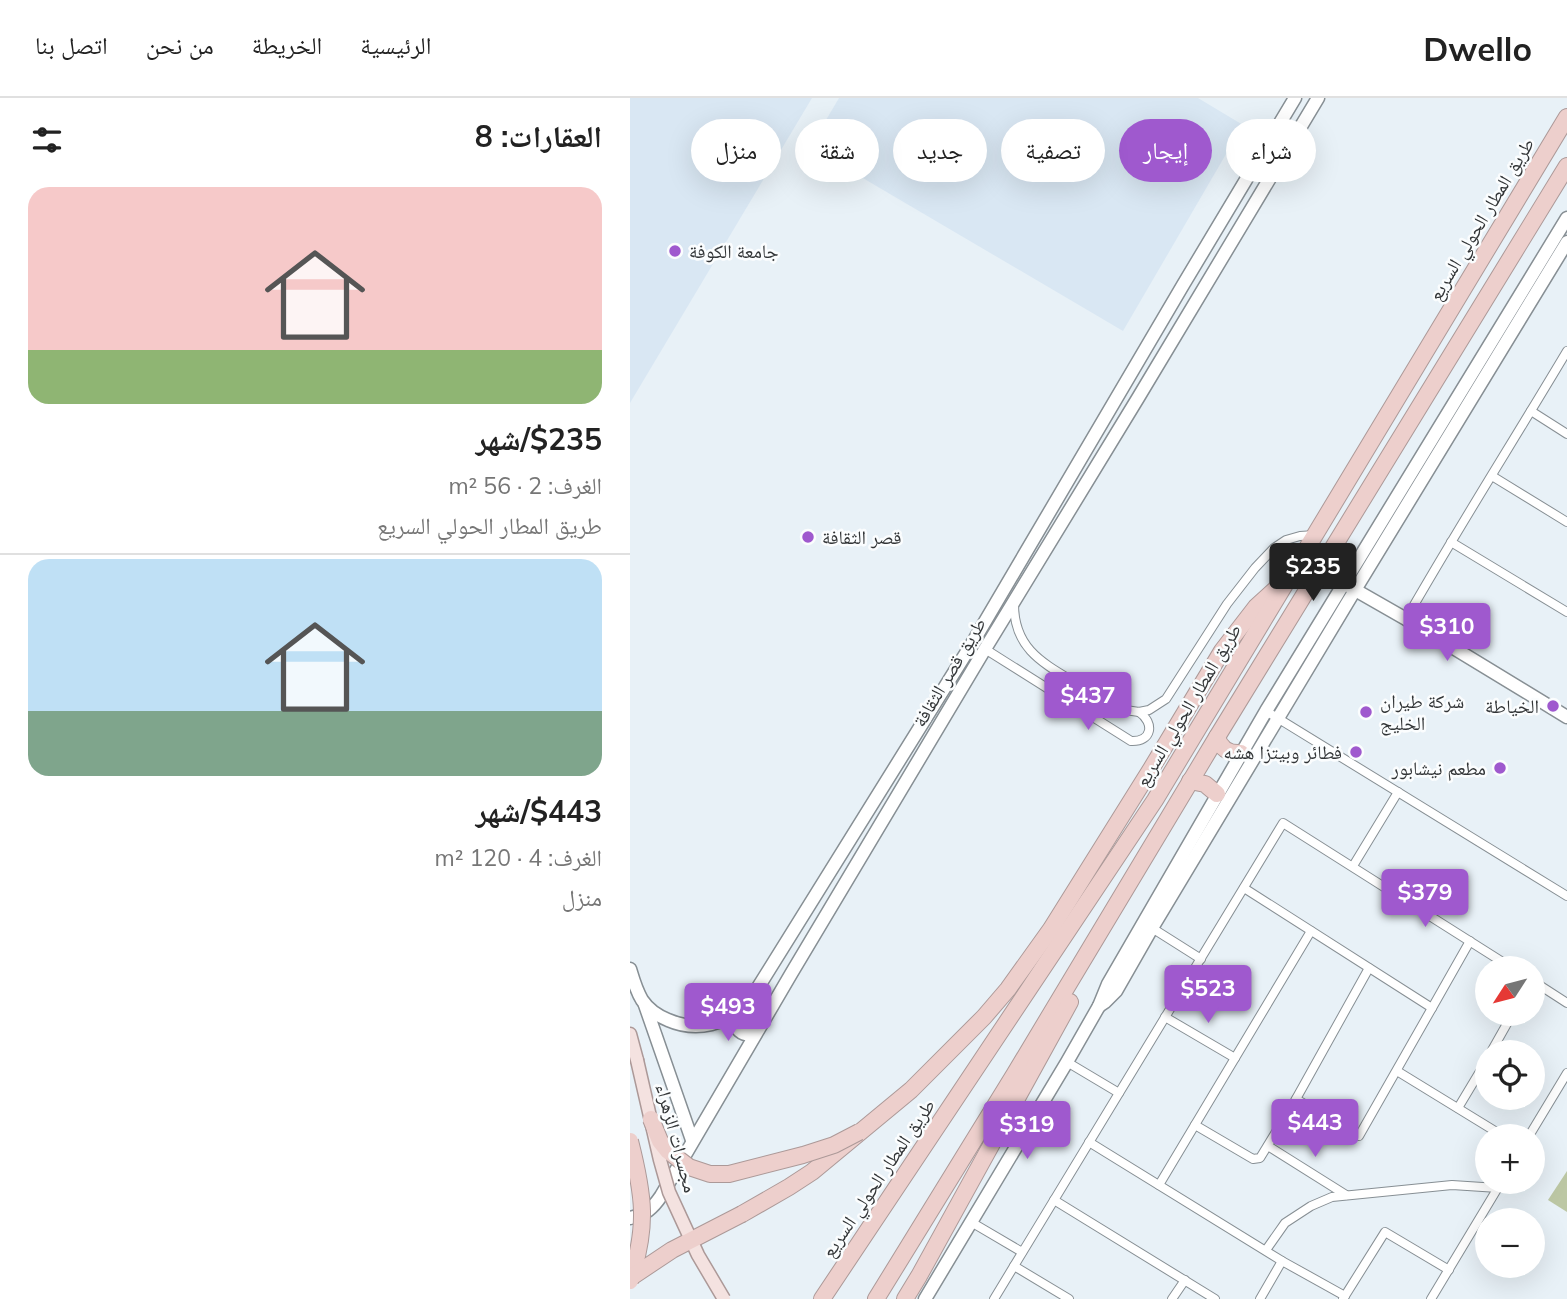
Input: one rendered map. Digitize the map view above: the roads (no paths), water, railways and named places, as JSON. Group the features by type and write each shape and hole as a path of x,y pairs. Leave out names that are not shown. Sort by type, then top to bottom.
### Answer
{"highway":[{"name":"طريق المطار الحولي السريع","path":"822,1299 1155,800 1567,117"},
{"path":"876,1299 1567,166"},
{"path":"1432,340 1435,349 1441,353 1453,352"},
{"path":"1408,379 1418,375 1424,377 1428,382 1429,393"},
{"path":"630,1279 672,1250 789,1187 834,1155 911,1090 967,1035 1008,989 1051,929 1222,651 1256,607 1289,578"},
{"path":"1217,737 1223,748 1241,753"},
{"path":"1190,781 1205,783 1217,794"},
{"path":"905,1299 1105,937 1119,899"},
{"path":"651,1119 660,1141 668,1151 689,1167 710,1174 729,1174 803,1156 835,1145 859,1132"},
{"path":"630,1141 642,1193 643,1218 641,1242 630,1279"}],"main road":[{"name":"مجسرات الزهراء","path":"630,1034 669,1192 694,1246 724,1299"}],"street":[{"name":"طريق قصر الثقافة","path":"643,1001 652,1011 664,1018 689,1026 716,1024 734,1015 749,1002 973,642 1296,98"},
{"name":"طريق قصر الثقافة","path":"630,1218 648,1212 655,1205 985,649 1318,98"},
{"path":"1099,1006 1116,991 1279,719 1350,586 1567,218"},
{"path":"925,1299 1067,1062 1099,1006 1108,984 1266,711 1350,586 1567,242"},
{"path":"1183,285 1200,295"},
{"path":"1406,618 1567,351"},
{"path":"1531,411 1567,434"},
{"path":"1492,476 1567,522"},
{"path":"1014,601 1020,636 1042,663 1119,709 1129,712 1149,710 1166,699 1227,604 1269,552 1286,540 1315,535"},
{"path":"1451,542 1567,612"},
{"path":"1350,586 1565,713"},
{"path":"985,649 1131,741 1143,739 1149,728 1149,722 1139,712"},
{"path":"1266,711 1567,896"},
{"path":"1353,866 1398,792"},
{"path":"994,1299 1283,823 1493,956"},
{"path":"1244,888 1432,1009"},
{"path":"1152,928 1201,959"},
{"path":"1159,1185 1311,931"},
{"path":"1296,1099 1359,1136 1470,941"},
{"path":"1195,1125 1256,1160 1260,1158 1369,968"},
{"path":"630,969 692,1140"},
{"path":"1545,989 1567,1003"},
{"path":"734,1015 735,1025 741,1032 745,1035 755,1034"},
{"path":"1166,1017 1235,1058"},
{"path":"1067,1062 1119,1093"},
{"path":"1397,1071 1484,1124"},
{"path":"1536,1124 1567,1073"},
{"path":"1458,1108 1475,1080"},
{"path":"1089,1142 1344,1298 1385,1232 1449,1270"},
{"path":"1268,1146 1346,1195"},
{"path":"1266,1250 1285,1223 1311,1206 1332,1197 1475,1185"},
{"path":"1431,1299 1495,1194"},
{"path":"1054,1200 1215,1299"},
{"path":"971,1222 1022,1252"},
{"path":"1260,1299 1282,1261"},
{"path":"1014,1266 1069,1299"},
{"path":"1172,1299 1185,1280"}],"place":[{"name":"جامعة الكوفة","path":"675,251"},
{"name":"قصر الثقافة","path":"808,537"},
{"name":"الخياطة","path":"1553,706"},
{"name":"شركة طيران الخليج","path":"1366,712"},
{"name":"فطائر وبيتزا هشه","path":"1356,752"},
{"name":"مطعم نيشابور","path":"1500,768"}]}
